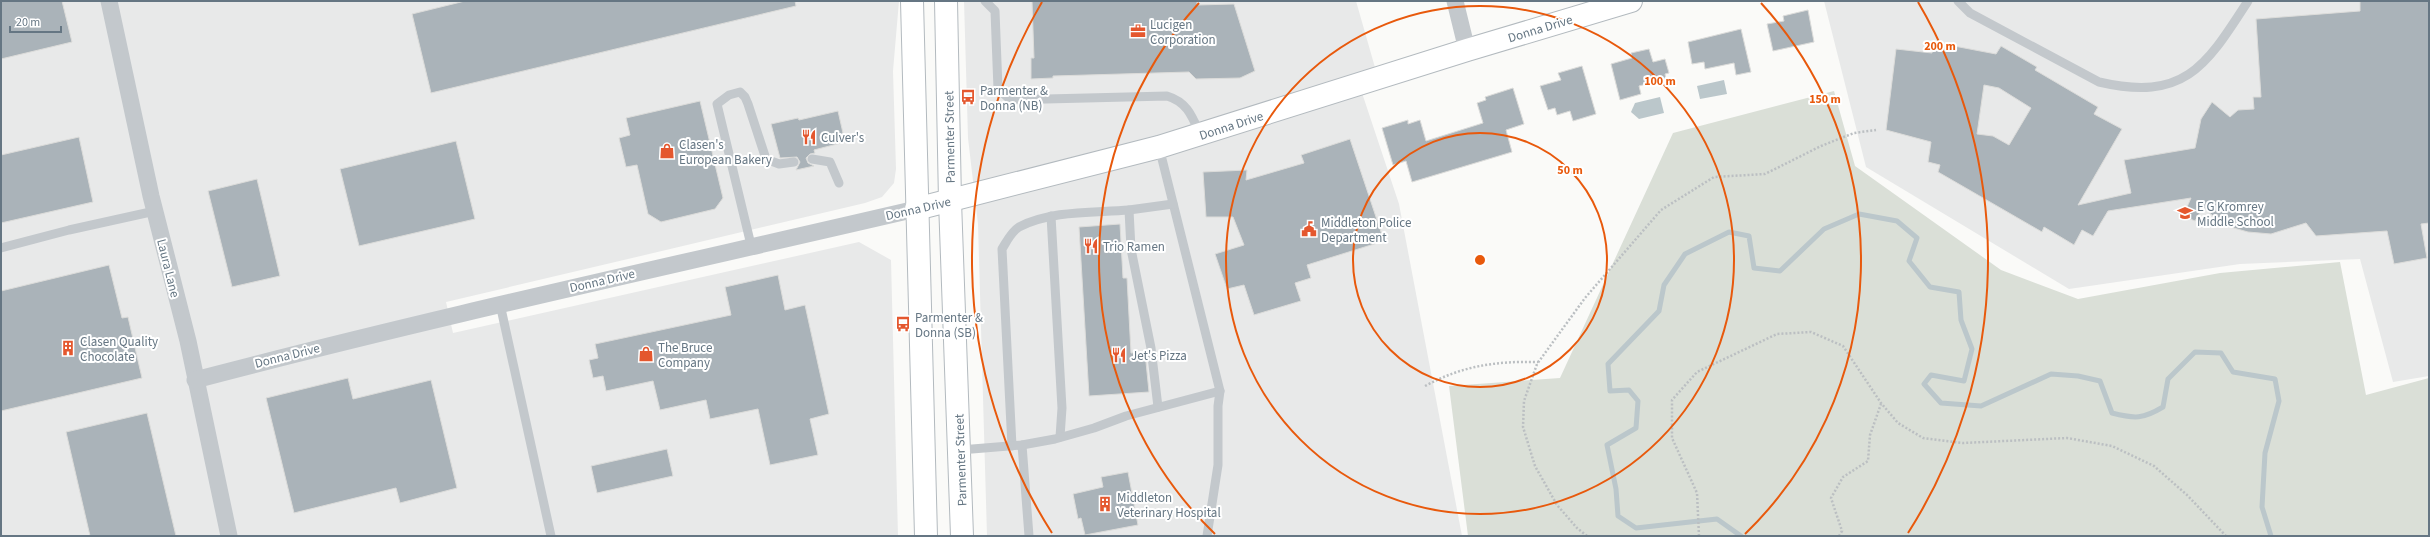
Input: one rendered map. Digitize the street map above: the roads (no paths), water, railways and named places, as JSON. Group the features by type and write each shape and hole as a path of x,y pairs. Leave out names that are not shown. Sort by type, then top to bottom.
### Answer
{"street":[{"name":"Laura Lane","path":"109,1 155,211 188,341 229,536"},
{"path":"912,1 916,209 926,536"},
{"name":"Parmenter Street","path":"946,1 950,201 962,536"},
{"path":"1455,1 1467,50"},
{"name":"Donna Drive","path":"195,380 256,362 500,304 751,245 950,201 1159,147 1467,50 1631,1"}],"lane":[{"path":"985,1 995,11 998,89 1011,100 1167,96 1182,103 1190,112 1200,134"},
{"path":"1958,1 1970,13 2100,82 2122,87 2155,87 2184,78 2198,69 2211,56 2248,1"},
{"path":"751,245 717,104 729,95 740,92 745,97 748,104 766,159 779,164 794,162"},
{"path":"1159,147 1220,391 1218,406 1218,465 1207,536"},
{"path":"812,158 830,162 839,182"},
{"path":"1012,446 1002,249 1009,236 1019,228 1051,216 1129,210 1173,204"},
{"path":"1129,210 1131,249 1151,348 1158,407"},
{"path":"1,248 155,211"},
{"path":"1051,216 1062,408 1060,437"},
{"path":"500,304 551,536"},
{"path":"960,450 1022,445 1060,437 1158,407 1220,391"},
{"path":"1022,445 1029,536"}],"waterway":[{"path":"1741,536 1717,519 1636,528 1618,516 1616,489 1607,445 1636,428 1638,401 1629,390 1610,391 1608,364 1659,311 1664,285 1685,254 1729,232 1749,236 1754,268 1780,271 1824,229 1859,214 1897,221 1917,238 1909,261 1930,287 1959,292 1961,320 1972,349 1964,381 1931,375 1924,384 1941,403 1981,406 2051,374 2078,376 2100,381 2112,413 2133,417 2144,416 2163,407 2168,379 2195,352 2221,353 2233,372 2275,379 2279,401 2265,453 2262,507 2271,536"}],"place":[{"name":"Lucigen Corporation","path":"1138,31"},
{"name":"Parmenter & Donna (NB)","path":"968,97"},
{"name":"Culver's","path":"809,137"},
{"name":"Clasen's European Bakery","path":"667,151"},
{"name":"E G Kromrey Middle School","path":"2185,213"},
{"name":"Middleton Police Department","path":"1309,229"},
{"name":"Trio Ramen","path":"1091,246"},
{"name":"Parmenter & Donna (SB)","path":"903,324"},
{"name":"Clasen Quality Chocolate","path":"68,348"},
{"name":"The Bruce Company","path":"646,354"},
{"name":"Jet's Pizza","path":"1119,355"},
{"name":"Middleton Veterinary Hospital","path":"1105,504"}]}
